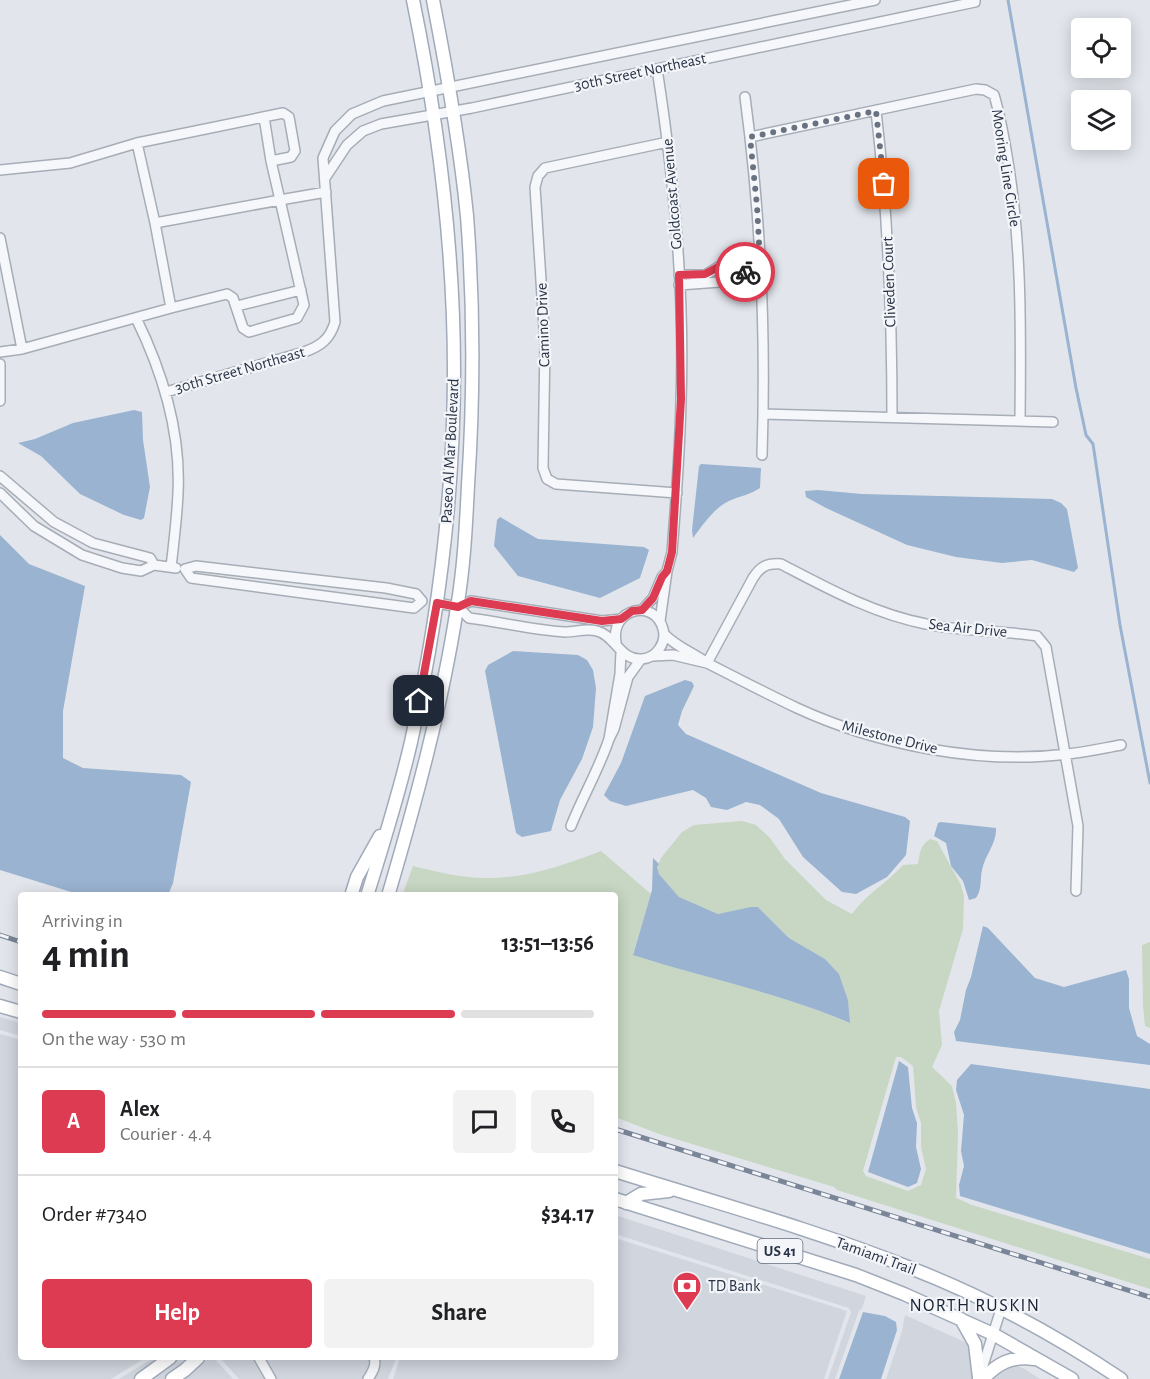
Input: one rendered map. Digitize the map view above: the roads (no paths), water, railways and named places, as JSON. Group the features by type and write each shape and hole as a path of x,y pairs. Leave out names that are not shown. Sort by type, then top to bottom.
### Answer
{"main road":[{"name":"Paseo Al Mar Boulevard","path":"368,892 411,742 437,603 447,520 454,416 453,298 446,212 431,92 413,0"},
{"name":"Paseo Al Mar Boulevard","path":"389,892 429,747 458,607 472,416 472,316 466,215 450,88 433,0"},
{"path":"352,892 357,877 392,814"},
{"path":"0,977 18,983"},
{"path":"0,1006 18,1011"},
{"name":"Tamiami Trail","path":"618,1173 886,1258 1001,1309 1060,1340 1120,1379"},
{"path":"621,1201 641,1194 676,1191"},
{"name":"Tamiami Trail","path":"621,1201 856,1275 960,1318 1041,1360 1072,1379"},
{"path":"960,1318 975,1344 980,1379"},
{"path":"980,1379 1005,1360 1015,1358 1041,1360"},
{"path":"141,1379 167,1360"},
{"path":"172,1379 196,1360"}],"street":[{"name":"30th Street Northeast","path":"166,392 304,352 326,341 335,321 323,158 335,131 352,114 373,104 875,0"},
{"name":"30th Street Northeast","path":"325,178 347,145 363,131 381,124 657,69 975,2 975,0"},
{"name":"Goldcoast Avenue","path":"657,69 668,142 679,280 681,399 672,552 660,621"},
{"name":"Mooring Line Circle","path":"750,137 976,89 985,90 994,95 1011,176 1017,237 1021,337 1020,420"},
{"path":"744,97 757,206 761,279 762,455"},
{"name":"Cliveden Court","path":"876,111 889,255 892,417"},
{"path":"0,170 70,163 137,143 286,114 289,117 294,155 272,161"},
{"path":"0,352 22,349 227,294 233,298 237,306 243,328 249,332 297,318 304,305 264,117"},
{"name":"Camino Drive","path":"668,142 545,168 538,177 536,187 545,343 543,468 547,479 556,484 677,493"},
{"path":"137,143 171,308"},
{"path":"155,223 326,192"},
{"path":"0,238 22,349"},
{"path":"679,280 705,274 722,265 748,272 761,279"},
{"path":"679,280 761,279"},
{"path":"237,306 301,290"},
{"path":"136,318 166,392 174,435 178,490 171,567"},
{"path":"0,364 0,401"},
{"path":"763,414 1053,422"},
{"path":"0,476 54,522 93,543 150,558 154,565"},
{"path":"0,493 34,526 82,555 122,568 141,571 154,565 185,569 196,566 386,588 416,594 422,601 414,608 283,591 191,578 185,569"},
{"name":"Sea Air Drive","path":"707,663 759,568 770,563 781,564 839,594 888,614 925,624 967,631 1037,636 1046,647 1078,826 1076,891"},
{"name":"Goldcoast Avenue","path":"642,610 653,598 667,571"},
{"path":"458,607 471,601 602,621 621,619"},
{"path":"437,603 458,607 469,618 567,632 586,629 600,632 619,646 628,657 641,659 653,656 661,646 664,634 660,621 650,613 642,610 632,611 621,619 615,630 619,646 620,674 609,739"},
{"name":"Milestone Drive","path":"664,634 676,646 798,709 894,742 950,752 1012,756 1066,754 1121,745"},
{"name":"Milestone Drive","path":"653,656 673,655 707,663"},
{"path":"571,826 584,794 601,763 628,676 641,659"},
{"path":"980,1379 1001,1309"},
{"path":"260,1360 271,1379"},
{"path":"368,1379 374,1370 374,1360"}],"water":[{"path":"134,410 142,412 143,440 150,487 144,518 141,520 124,515 80,494 41,456 18,443 35,439 73,423"},
{"path":"701,464 761,468 760,488 724,504 709,517 693,538 692,530"},
{"path":"805,491 862,494 1052,499 1067,509 1078,568 1074,572 1032,560 1002,563 956,557 907,545 806,497"},
{"path":"500,517 538,539 644,547 649,550 640,578 600,598 518,576 494,546 497,520"},
{"path":"0,535 29,564 85,586 63,711 63,758 83,768 181,775 191,782 173,883 169,892 71,892 0,870"},
{"path":"513,651 578,655 587,660 593,670 596,688 593,727 582,759 560,800 551,831 522,837 516,833 485,671 488,665"},
{"path":"685,680 692,682 694,686 678,725 686,734 821,793 905,817 910,821 906,855 887,877 856,894 842,892 803,857 779,819 760,805 746,802 727,810 711,807 706,798 693,790 626,806 610,801 604,795 621,763 645,696"},
{"path":"938,823 996,828 995,839 981,873 980,888 976,898 969,900 963,881 951,866 946,843 934,836"},
{"path":"653,858 659,864 657,867 659,874 679,897 718,914 758,907 789,938 825,959 839,974 848,1000 850,1023 769,994 633,955 652,890"},
{"path":"983,926 988,928 1035,978 1064,987 1126,970 1129,979 1129,1008 1137,1036 1150,1044 1150,1065 956,1041 954,1032 960,1020"},
{"path":"899,1061 908,1067 912,1108 917,1123 916,1147 921,1169 917,1183 908,1187 868,1172"},
{"path":"971,1064 1150,1089 1150,1254 960,1196 959,1185 964,1166 961,1151 964,1115 956,1090 957,1080"},
{"path":"863,1312 885,1316 896,1322 897,1330 881,1379 839,1379"}],"waterway":[{"path":"1008,0 1076,388 1086,435 1093,444 1120,625 1150,783"}],"railway":[{"path":"0,935 18,941"},
{"path":"618,1130 1150,1297"}],"place":[{"name":"TD Bank","path":"687,1312"}],"district":[{"name":"NORTH RUSKIN","path":"975,1306"}]}
